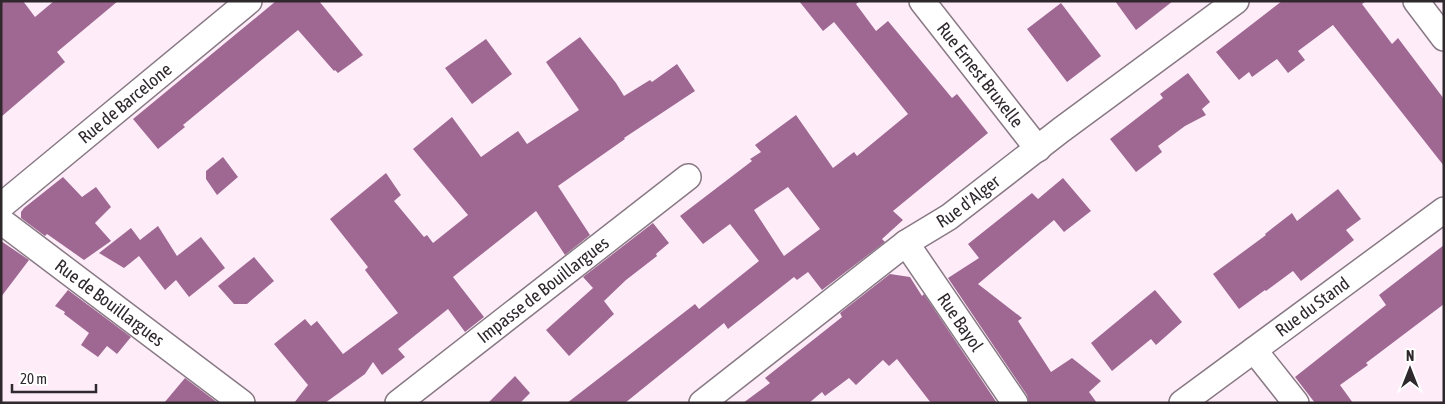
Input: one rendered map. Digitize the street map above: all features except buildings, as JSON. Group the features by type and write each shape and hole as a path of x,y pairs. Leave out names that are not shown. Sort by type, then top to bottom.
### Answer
{"street":[{"name":"Rue de Barcelone","path":"1,206 249,1"},
{"name":"Rue Ernest Bruxelle","path":"922,1 1038,149"},
{"name":"Rue d'Alger","path":"702,403 906,243 948,218 1236,1"},
{"path":"1416,1 1444,38"},
{"name":"Impasse de Bouillargues","path":"398,403 688,176"},
{"name":"Rue du Stand","path":"1182,403 1444,210"},
{"name":"Rue de Bouillargues","path":"1,221 242,403"},
{"name":"Rue Bayol","path":"906,243 1015,403"},
{"path":"1254,350 1296,403"}]}
